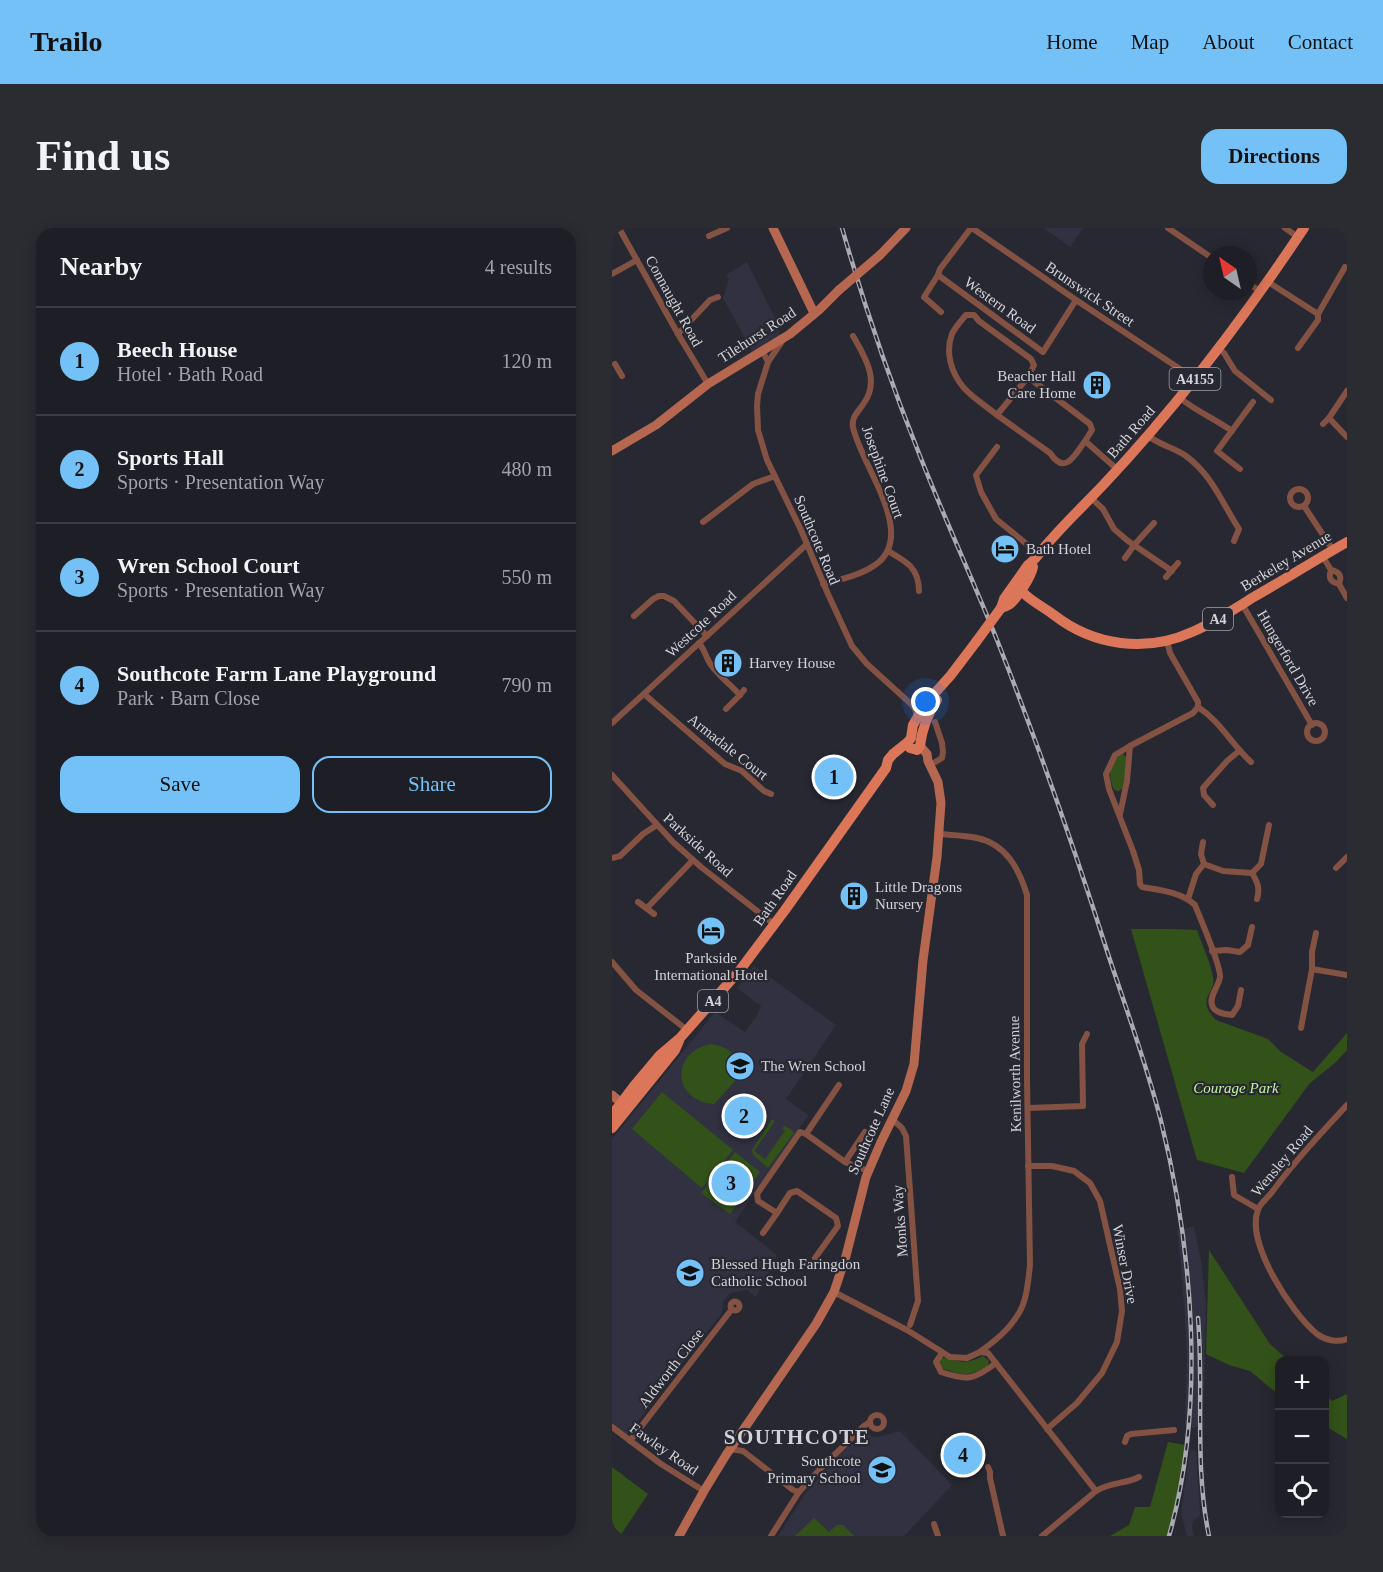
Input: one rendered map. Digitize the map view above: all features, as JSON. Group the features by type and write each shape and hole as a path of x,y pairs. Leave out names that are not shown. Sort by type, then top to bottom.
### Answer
{"main road":[{"name":"Bath Road","path":"914,744 911,732 926,703 951,675 1020,586 1028,565 1149,436 1219,349 1301,233"},
{"name":"Berkeley Avenue","path":"1020,586 1040,605 1075,630 1104,641 1147,644 1192,632 1347,542"},
{"path":"1005,604 1021,602 1040,605"},
{"name":"Bath Road","path":"612,1115 675,1050 683,1034 740,970 775,925 886,768 914,744 951,675"},
{"name":"Bath Road","path":"612,1128 624,1105"}],"street":[{"name":"Connaught Road","path":"619,228 708,384"},
{"path":"709,236 727,228"},
{"path":"773,228 814,313"},
{"name":"Tilehurst Road","path":"612,452 656,425 708,384 764,352 797,329 880,255 906,228"},
{"path":"941,312 924,297 940,269 972,228"},
{"name":"Brunswick Street","path":"972,228 1195,379"},
{"path":"1168,228 1203,252"},
{"path":"1285,228 1301,233"},
{"path":"612,274 637,260"},
{"path":"1298,348 1318,320 1318,314 1345,267"},
{"name":"Western Road","path":"938,275 1043,352 1076,300"},
{"path":"1268,282 1318,314"},
{"path":"1257,289 1261,292"},
{"path":"678,334 710,300 718,297"},
{"path":"997,415 1028,377 1034,365 1031,359 974,315 966,315 952,332 948,349 955,374 964,388 997,415 1050,453 1059,463 1066,463 1070,461 1092,430 1090,424 1028,377"},
{"name":"Josephine Court","path":"853,336 868,363 872,379 870,392 855,415 853,425 891,526 888,550"},
{"name":"Southcote Road","path":"783,339 768,362 758,394 757,421 762,446 846,635 867,664 911,704 917,718"},
{"path":"1219,349 1224,353 1234,371 1271,400"},
{"path":"764,352 768,362"},
{"path":"612,375 621,374 615,364"},
{"path":"1323,424 1347,391"},
{"path":"1180,398 1232,431"},
{"path":"1240,470 1217,451 1253,402"},
{"path":"1329,418 1347,437"},
{"path":"1149,436 1184,454 1205,472 1239,529 1234,541"},
{"path":"1085,441 1118,470"},
{"path":"997,447 976,475 981,492 996,519 1031,549 1036,557"},
{"path":"703,522 753,484 775,476"},
{"path":"1091,498 1103,509 1114,529 1172,571"},
{"path":"1304,506 1334,550"},
{"path":"1125,559 1154,523"},
{"name":"Westcote Road","path":"612,723 807,544"},
{"path":"823,584 875,565 888,550 909,563 917,576 919,591"},
{"path":"1323,556 1331,570 1330,580 1339,584 1347,598"},
{"path":"1166,577 1178,563"},
{"path":"636,612 656,597 670,598 706,636"},
{"name":"Hungerford Drive","path":"1242,604 1312,724"},
{"path":"1167,640 1170,653 1198,702 1198,707 1222,728 1239,751 1251,762"},
{"path":"699,643 711,664 742,692 726,709"},
{"name":"Armadale Court","path":"644,694 725,764 742,771 764,791 771,794"},
{"path":"911,704 926,703"},
{"path":"1198,707 1193,713 1115,755 1106,774 1109,789 1139,870 1140,885 1188,898 1195,905 1218,967 1220,978 1212,999 1215,1010 1232,1015 1238,1006 1241,990"},
{"path":"929,763 942,758 943,752 935,722"},
{"name":"Southcote Lane","path":"679,1536 730,1449 816,1324 834,1292 846,1256 868,1171 906,1091 914,1064 923,960 939,834 940,791 927,753 914,744"},
{"path":"1120,815 1130,746"},
{"path":"1213,805 1204,795 1203,788 1239,751"},
{"name":"Parkside Road","path":"612,775 657,825 693,860 775,925"},
{"path":"1109,789 1118,793 1125,792"},
{"path":"612,858 620,856 643,834 657,825"},
{"path":"1204,864 1223,871 1252,873 1261,864 1269,825"},
{"name":"Kenilworth Avenue","path":"939,834 976,838 1001,849 1022,876 1027,895 1030,1265 1027,1291 1018,1316 999,1338 980,1352"},
{"path":"1203,842 1201,854 1204,864"},
{"path":"1336,868 1347,856"},
{"path":"647,908 693,860"},
{"path":"1188,898 1196,874 1204,864"},
{"path":"1252,873 1258,882 1257,899"},
{"path":"638,902 654,914"},
{"path":"1212,951 1240,952 1248,945 1252,927"},
{"path":"1301,1028 1316,933"},
{"path":"612,962 621,977 683,1034"},
{"path":"1312,969 1347,975"},
{"path":"1028,1108 1083,1106 1082,1044 1087,1034"},
{"path":"777,1214 758,1201 757,1194 839,1085"},
{"path":"612,1095 624,1105"},
{"name":"Wensley Road","path":"1347,1105 1296,1161 1258,1209 1255,1222 1264,1257 1286,1298 1318,1335 1330,1340 1347,1339"},
{"name":"Monks Way","path":"893,1119 906,1136 918,1301 910,1325"},
{"path":"845,1162 865,1132"},
{"path":"803,1133 845,1162 868,1171"},
{"name":"Winser Drive","path":"1028,1166 1052,1166 1074,1171 1090,1183 1100,1201 1120,1289 1122,1311 1117,1342 1102,1373 1077,1403 1047,1429"},
{"path":"1232,1177 1234,1194 1258,1209"},
{"path":"763,1233 790,1193 797,1191 836,1218 838,1226 815,1258"},
{"path":"834,1292 907,1329 950,1357 967,1358 980,1352 988,1353 1096,1491"},
{"name":"Aldworth Close","path":"630,1441 732,1309"},
{"path":"942,1353 936,1362 941,1372 961,1378 981,1374 996,1363"},
{"path":"771,1536 799,1492 821,1467 870,1422"},
{"name":"Fawley Road","path":"612,1427 661,1464 704,1491"},
{"path":"1125,1442 1127,1436 1131,1434 1174,1430"},
{"path":"730,1449 743,1451 793,1490 799,1492"},
{"path":"988,1467 1003,1536"},
{"path":"1042,1536 1104,1486 1132,1481 1139,1477"},
{"path":"934,1524 938,1536"}],"shaded area":[{"path":"1044,228 1083,228 1070,247"},
{"path":"747,262 774,316 780,335 752,351 723,298 729,279 726,275"},
{"path":"754,966 836,1025 786,1099 808,1115 735,1222 777,1255 756,1297 747,1290 730,1293 723,1302 722,1313 627,1435 612,1423 612,1139 715,1012 745,1032 761,1006 737,988"},
{"path":"1194,1226 1206,1304 1204,1394 1199,1426 1192,1428 1192,1423 1191,1428 1185,1428 1187,1353 1177,1231"},
{"name":"Southcote Primary School","path":"900,1431 952,1485 904,1536 778,1536 805,1494 839,1455 865,1432 872,1437 878,1437"},
{"path":"1190,1450 1196,1451 1200,1515 1193,1521 1194,1536 1187,1536 1181,1513"}],"green space":[{"path":"1123,754 1127,758 1123,788 1119,791 1114,790 1110,772 1118,755"},
{"name":"Courage Park","path":"1131,929 1197,930 1213,977 1212,988 1206,1001 1210,1013 1216,1020 1268,1039 1281,1052 1313,1072 1347,1033 1347,1050 1309,1084 1244,1173 1197,1160"},
{"path":"711,1044 730,1051 740,1068 735,1081 714,1104 700,1101 690,1094 681,1076 688,1056"},
{"path":"662,1092 733,1150 702,1188 632,1129"},
{"path":"772,1119 774,1123 754,1151 765,1159 785,1131 782,1128 785,1126 794,1133 768,1168 753,1155 752,1150"},
{"path":"735,1152 760,1172 730,1214 701,1193"},
{"path":"1209,1250 1270,1344 1284,1356 1275,1356 1275,1392 1250,1371 1229,1365 1206,1354"},
{"path":"983,1356 989,1361 988,1366 970,1374 960,1374 941,1368 939,1362 942,1358 965,1362"},
{"path":"1347,1394 1347,1439 1329,1428 1329,1398 1332,1401"},
{"path":"1168,1442 1185,1445 1182,1482 1169,1536 1110,1536 1129,1525 1135,1507 1150,1507"},
{"path":"954,1448 970,1448 973,1462 956,1465"},
{"path":"612,1467 648,1494 620,1536 612,1536"},
{"path":"814,1518 829,1532 837,1525 843,1525 854,1536 795,1536"}],"railway":[{"path":"842,228 868,314 898,400 997,640 1041,758 1083,877 1150,1080 1161,1121 1181,1222 1191,1328 1188,1435 1181,1486 1169,1536"},
{"path":"1198,1318 1202,1482 1209,1536"}],"place":[{"name":"Beacher Hall Care Home","path":"1097,385"},
{"name":"Bath Hotel","path":"1005,549"},
{"name":"Harvey House","path":"728,663"},
{"name":"Beech House","path":"834,777"},
{"name":"Little Dragons Nursery","path":"854,896"},
{"name":"Parkside International Hotel","path":"711,931"},
{"name":"The Wren School","path":"740,1066"},
{"name":"Sports Hall","path":"744,1116"},
{"name":"Wren School Court","path":"731,1183"},
{"name":"Blessed Hugh Faringdon Catholic School","path":"690,1273"},
{"name":"Southcote Farm Lane Playground","path":"963,1455"},
{"name":"Southcote Primary School","path":"882,1470"}],"district":[{"name":"SOUTHCOTE","path":"797,1437"}]}
